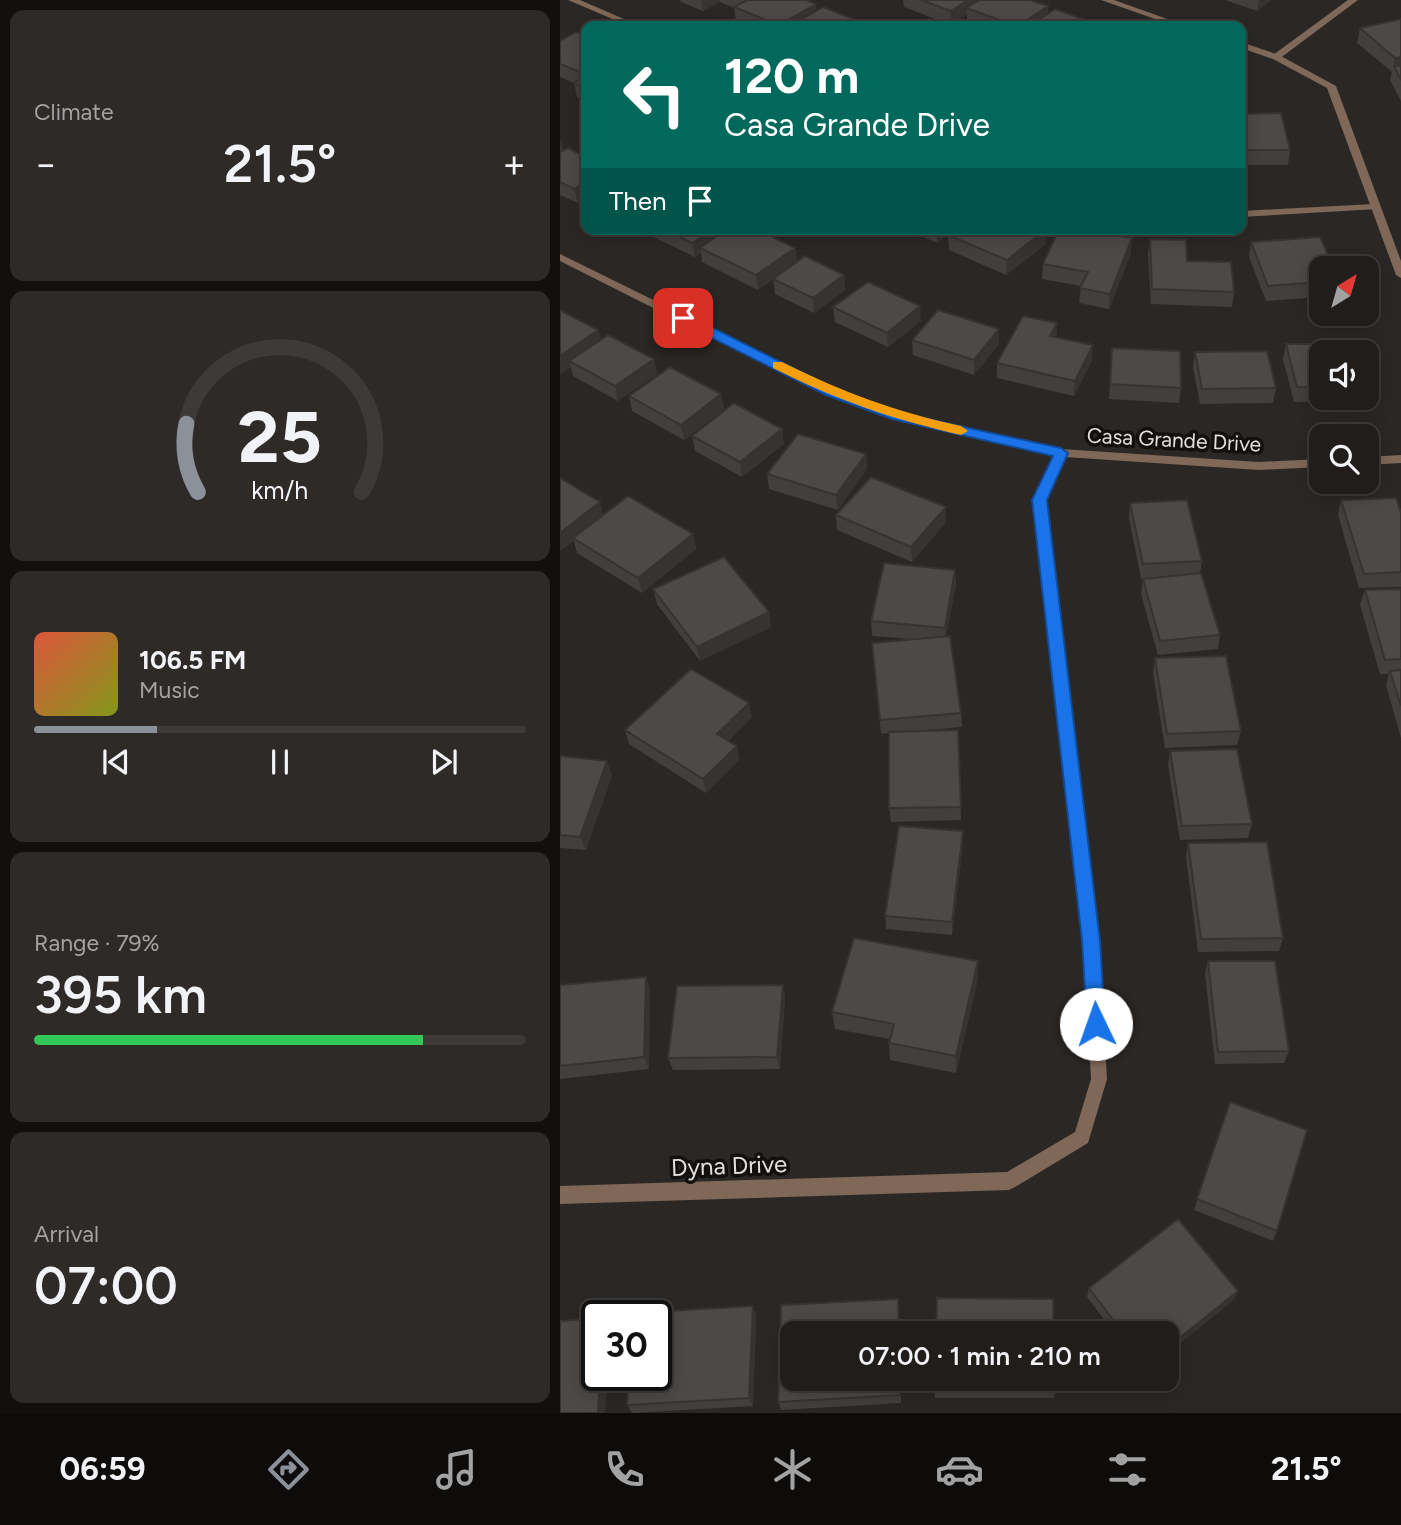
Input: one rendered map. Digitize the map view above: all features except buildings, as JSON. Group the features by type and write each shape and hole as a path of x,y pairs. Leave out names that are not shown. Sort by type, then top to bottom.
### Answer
{"street":[{"path":"572,0 624,21"},
{"path":"1105,0 1168,21"},
{"path":"1276,57 1353,0"},
{"path":"1246,48 1276,57 1331,86 1401,275"},
{"path":"1246,214 1374,206"},
{"name":"Casa Grande Drive","path":"560,257 830,392 897,416 1061,453 1259,466 1309,464"},
{"name":"Dyna Drive","path":"560,1195 1009,1181 1082,1138 1099,1079 1091,941 1040,500 1061,453"},
{"path":"1379,460 1401,459"}],"slow traffic":[{"path":"777,365 830,392 897,416 961,431"}],"route":[{"path":"683,318 830,392 897,416 1061,453 1040,500 1091,941 1096,1024"}]}
